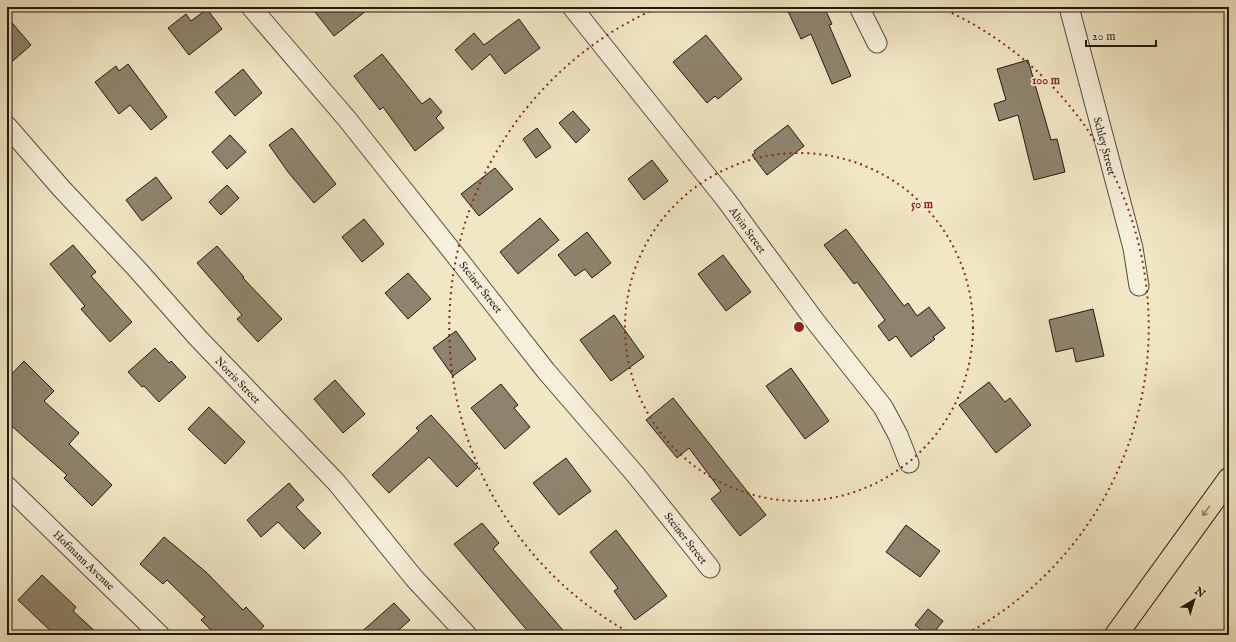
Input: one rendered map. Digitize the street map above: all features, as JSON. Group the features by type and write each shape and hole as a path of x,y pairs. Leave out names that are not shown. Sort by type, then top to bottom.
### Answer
{"highway":[{"path":"1116,635 1229,479"}],"street":[{"name":"Steiner Street","path":"251,7 347,119 546,371 635,474 710,568"},
{"name":"Alvin Street","path":"572,7 726,200 814,321 883,407 898,435 909,463"},
{"path":"859,7 877,43"},
{"name":"Schley Street","path":"1069,7 1133,248 1139,286"},
{"name":"Norris Street","path":"7,126 61,188 136,268 198,338 337,483 414,578 467,635"},
{"name":"Hofmann Avenue","path":"7,486 160,635"}],"building":[{"path":"311,7 371,7 334,36"},
{"path":"786,7 824,7 832,24 829,25 851,76 832,84 811,34 801,39"},
{"path":"207,9 222,29 189,55 168,28 186,14 191,21"},
{"path":"7,17 31,45 7,66"},
{"path":"519,19 540,48 505,74 490,54 472,70 455,50 474,33 484,45"},
{"path":"706,35 742,79 718,99 715,96 707,103 673,62"},
{"path":"382,54 422,104 430,98 442,112 436,118 444,128 415,151 383,107 380,110 354,76"},
{"path":"1028,60 1051,140 1057,139 1065,172 1034,180 1018,115 999,121 994,104 1006,100 997,69"},
{"path":"128,64 167,117 151,130 130,105 119,114 95,82 116,66 119,71"},
{"path":"243,69 262,93 235,116 215,92"},
{"path":"573,111 590,130 576,143 559,123"},
{"path":"788,125 804,146 767,175 752,155 755,153 754,151"},
{"path":"292,128 336,184 314,203 288,172 269,145"},
{"path":"537,128 551,147 536,158 523,139"},
{"path":"230,135 246,152 227,169 212,152"},
{"path":"652,160 668,181 644,200 628,179"},
{"path":"495,168 513,189 479,216 461,194"},
{"path":"156,177 172,198 142,221 126,200"},
{"path":"227,185 239,198 221,215 209,202"},
{"path":"540,218 559,240 518,274 500,252"},
{"path":"364,219 384,244 362,262 342,237"},
{"path":"846,229 904,306 908,303 917,316 929,307 945,328 933,337 935,339 911,357 896,336 889,341 878,326 885,320 857,282 854,284 824,245"},
{"path":"587,232 611,263 592,278 585,269 575,276 558,255"},
{"path":"73,245 96,272 91,276 132,322 110,342 81,309 85,306 50,264"},
{"path":"217,246 244,277 243,278 282,319 258,342 237,319 242,315 197,263"},
{"path":"723,255 751,292 726,311 698,274"},
{"path":"408,273 431,299 408,319 385,293"},
{"path":"1093,309 1104,356 1076,362 1073,348 1056,352 1049,320"},
{"path":"614,315 644,357 611,381 580,340"},
{"path":"456,331 476,359 453,376 433,348"},
{"path":"155,348 169,363 171,361 186,377 159,402 128,372"},
{"path":"24,361 54,391 44,401 79,433 69,444 112,485 92,506 64,478 67,475 7,422 7,379"},
{"path":"791,368 829,421 805,439 766,386"},
{"path":"335,380 365,414 343,433 314,399"},
{"path":"989,382 1005,402 1010,398 1031,425 996,453 959,405"},
{"path":"501,384 518,405 514,408 530,427 505,449 471,408"},
{"path":"673,398 766,515 740,536 711,499 721,491 689,448 677,458 646,420"},
{"path":"209,407 245,442 225,464 188,429"},
{"path":"431,415 478,467 457,487 429,457 389,493 372,475 419,431 416,428"},
{"path":"566,458 591,491 559,515 533,483"},
{"path":"289,483 304,500 296,507 321,533 304,549 278,522 261,537 247,520"},
{"path":"482,523 499,543 493,549 567,635 531,635 454,544"},
{"path":"906,525 940,551 920,577 886,552"},
{"path":"616,530 667,596 635,620 614,591 618,588 590,552"},
{"path":"164,537 206,572 243,610 246,607 264,626 255,635 216,635 201,620 205,617 167,580 163,584 140,564"},
{"path":"42,575 76,607 73,611 99,635 55,635 18,600"},
{"path":"394,603 410,620 393,635 358,635"},
{"path":"928,609 943,621 932,635 927,635 915,625"}]}
